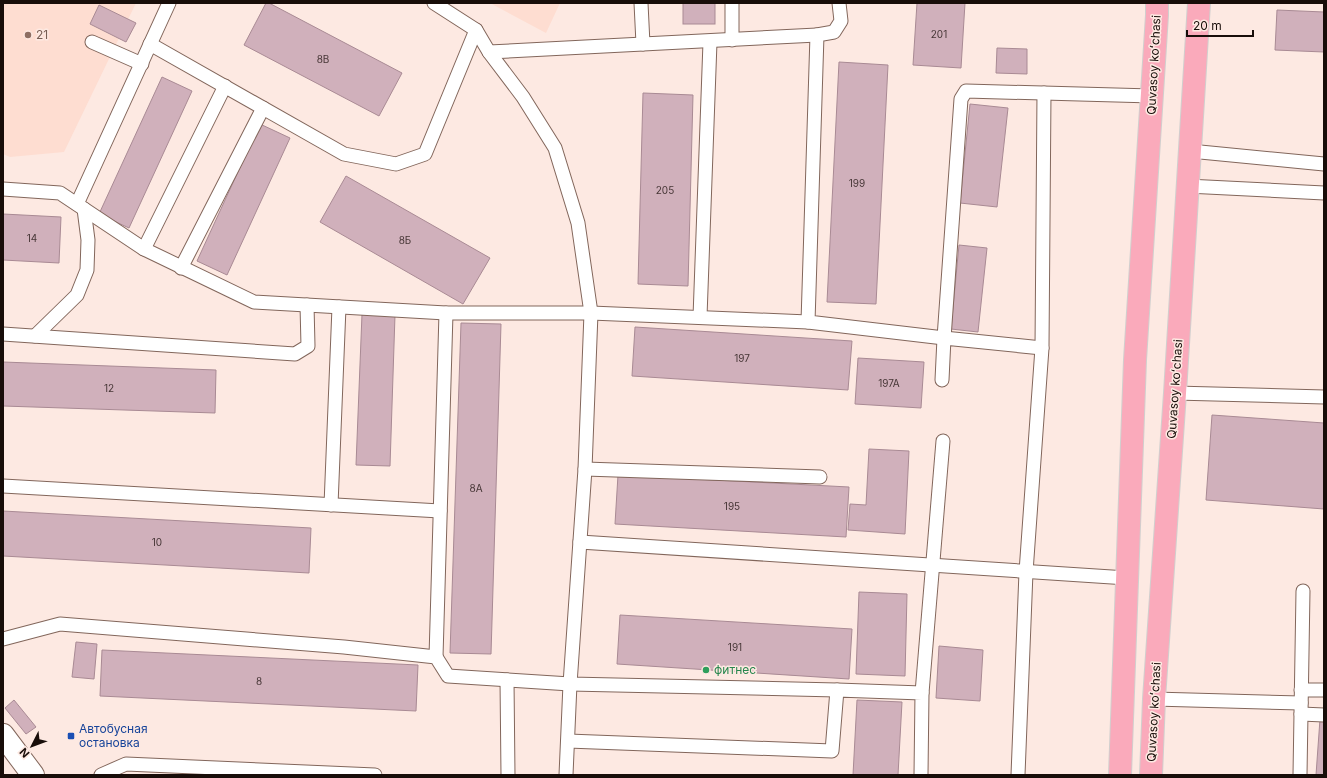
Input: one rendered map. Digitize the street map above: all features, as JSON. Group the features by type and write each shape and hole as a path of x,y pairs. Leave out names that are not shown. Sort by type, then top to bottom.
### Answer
{"main road":[{"name":"Quvasoy koʻchasi","path":"1120,775 1135,360 1157,15 1156,3"},
{"name":"Quvasoy koʻchasi","path":"1151,775 1154,699 1175,393 1199,3"}],"street":[{"path":"3,735 33,775"}],"lane":[{"path":"35,336 77,295 87,270 88,240 81,206 169,3"},
{"path":"434,3 476,30 489,52 523,97 555,148 578,223 591,313 585,469 570,684 566,775"},
{"path":"642,3 643,44"},
{"path":"732,3 732,40"},
{"path":"489,52 710,42 817,35 834,32 841,20 839,3"},
{"path":"150,44 344,154 396,164 425,154 476,30"},
{"path":"808,322 817,35"},
{"path":"92,42 142,64"},
{"path":"700,317 710,42"},
{"path":"144,249 225,86"},
{"path":"942,380 961,99 966,91 1152,96"},
{"path":"1018,775 1026,572 1042,348 1044,93"},
{"path":"181,268 263,108"},
{"path":"1190,151 1324,164"},
{"path":"1188,186 1324,193"},
{"path":"3,189 60,192 144,249 254,302 446,313 591,313 808,322 1042,348"},
{"path":"3,334 295,354 308,346 307,305"},
{"path":"331,505 339,307"},
{"path":"446,313 436,657 448,676 570,684 922,693"},
{"path":"1175,393 1324,398"},
{"path":"921,775 922,693 943,441"},
{"path":"585,469 820,477"},
{"path":"3,486 440,511"},
{"path":"580,542 1127,578"},
{"path":"1300,775 1303,591"},
{"path":"3,639 60,624 336,647 436,657"},
{"path":"507,680 508,775"},
{"path":"568,741 832,751 837,690"},
{"path":"1302,690 1324,690"},
{"path":"1154,699 1301,708 1324,715"},
{"path":"101,775 126,764 375,775"}],"shaded area":[{"path":"3,3 136,3 64,152 10,157 3,154"},
{"path":"490,3 560,3 546,33"}],"building":[{"path":"266,3 269,3 402,73 379,116 244,45"},
{"path":"683,3 715,3 715,24 683,24"},
{"path":"917,3 965,3 961,68 913,65"},
{"path":"99,5 136,23 126,42 90,24"},
{"path":"1277,10 1324,12 1324,52 1275,50"},
{"path":"997,48 1027,49 1027,74 996,73"},
{"path":"839,62 888,65 876,304 827,302"},
{"path":"162,77 192,91 129,228 99,214"},
{"path":"643,93 693,95 688,286 638,284"},
{"path":"970,104 1008,108 997,207 960,203"},
{"path":"260,124 290,138 227,275 197,261"},
{"path":"346,176 490,258 463,304 320,222"},
{"path":"3,214 61,217 59,263 3,260"},
{"path":"959,245 987,248 978,332 951,329"},
{"path":"362,314 395,315 390,466 356,465"},
{"path":"461,323 501,324 491,654 450,653"},
{"path":"635,327 852,341 848,390 632,376"},
{"path":"858,358 924,362 921,408 855,404"},
{"path":"3,362 216,370 215,413 3,406"},
{"path":"1212,415 1324,423 1324,509 1206,500"},
{"path":"869,449 909,451 905,534 848,530 850,504 866,505"},
{"path":"618,475 849,487 846,537 615,524"},
{"path":"3,511 311,528 309,573 3,556"},
{"path":"859,592 907,594 905,676 856,674"},
{"path":"620,615 852,629 849,679 617,664"},
{"path":"76,642 97,644 94,679 72,677"},
{"path":"939,646 983,650 980,701 936,698"},
{"path":"102,650 418,665 416,711 100,696"},
{"path":"14,700 36,727 26,734 5,708"},
{"path":"857,700 902,702 898,775 853,775"},
{"path":"1320,719 1324,719 1324,775 1316,775"}],"place":[{"name":"21","path":"28,35"},
{"name":"фитнес","path":"706,670"},
{"name":"Автобусная остановка","path":"71,736"}]}
